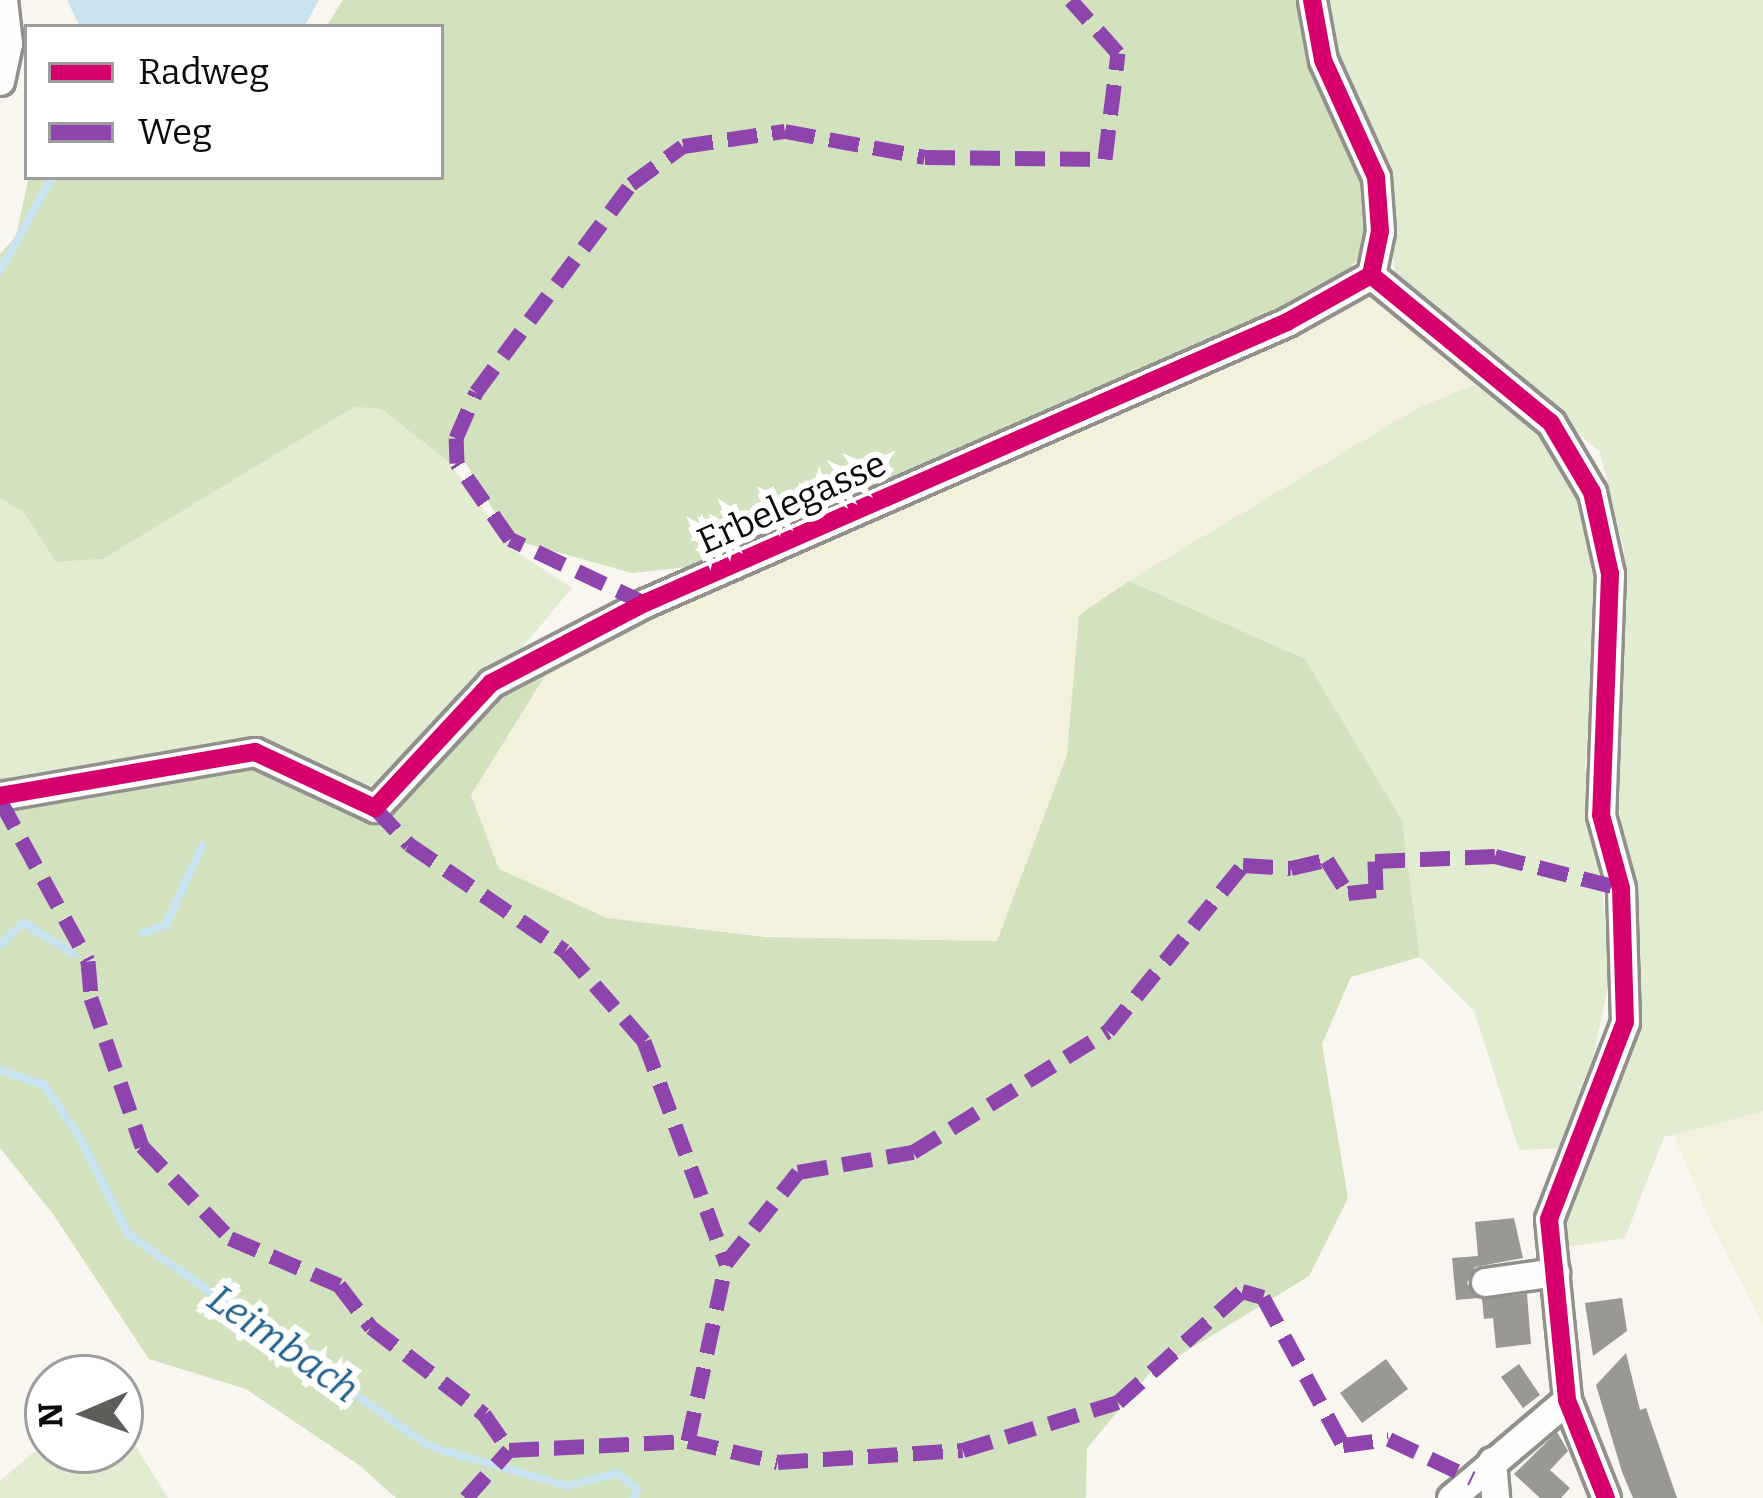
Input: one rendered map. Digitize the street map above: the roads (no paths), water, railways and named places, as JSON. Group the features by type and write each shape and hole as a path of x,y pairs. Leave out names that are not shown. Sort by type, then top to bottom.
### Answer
{"street":[{"path":"0,81 8,43 3,0"},
{"path":"1312,0 1324,60 1376,177 1380,231 1371,275 1551,423 1592,492 1610,574 1601,815 1621,888 1625,1022 1549,1219 1567,1400 1606,1498"},
{"name":"Erbelegasse","path":"0,796 255,752 375,808 491,683 645,603 1287,322 1371,275"},
{"path":"1484,1282 1555,1272"},
{"path":"1450,1498 1567,1400"},
{"path":"1492,1461 1495,1498"}],"water":[{"path":"67,0 319,0 306,24 79,24"}],"waterway":[{"path":"0,271 50,180"},
{"path":"143,933 166,925 202,846"},
{"path":"0,945 24,923 74,954"},
{"name":"Leimbach","path":"0,1070 44,1085 79,1136 128,1234 428,1446 567,1486 617,1473 637,1489 634,1498"}]}
